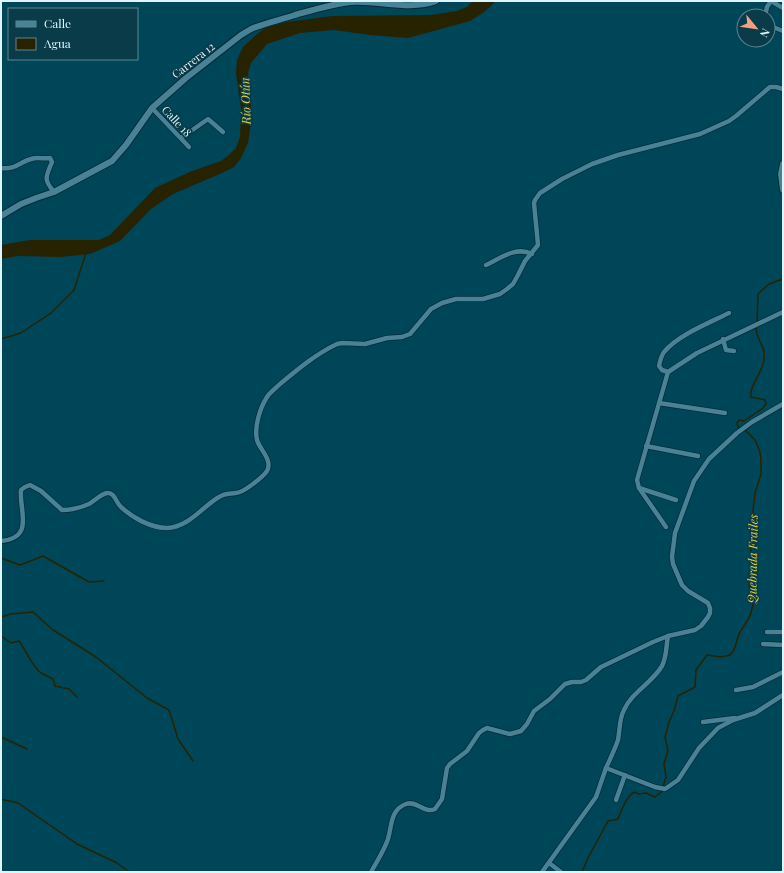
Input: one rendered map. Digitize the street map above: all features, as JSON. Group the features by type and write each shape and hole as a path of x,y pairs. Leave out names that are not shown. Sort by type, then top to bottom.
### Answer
{"street":[{"name":"Carrera 12","path":"1,216 21,204 54,192 112,161 126,145 152,108 186,78 251,29 326,6 352,2 428,4 436,1"},
{"path":"771,1 783,8"},
{"path":"1,541 10,540 20,532 24,520 21,490 30,484 41,491 62,510 86,505 104,494 110,494 114,496 119,506 130,514 156,527 169,528 183,523 197,515 219,496 245,491 267,471 269,465 257,439 256,432 261,410 268,396 300,367 337,344 365,344 386,338 402,337 410,334 431,309 442,303 456,299 483,299 500,294 513,284 525,261 538,245 534,206 535,200 540,194 553,185 592,164 618,155 700,134 736,116 770,87 783,89"},
{"name":"Calle 18","path":"152,108 189,147"},
{"path":"181,138 208,119 223,132"},
{"path":"1,168 17,166 26,160 33,158 50,158 52,162 47,173 46,180 54,192"},
{"path":"783,164 781,174 783,190"},
{"path":"486,265 513,252 525,250 532,254"},
{"path":"666,527 639,488 637,480 668,372 697,353 723,339 783,312"},
{"path":"668,372 662,370 659,366 663,353 674,343 729,313"},
{"path":"723,339 723,349 734,352"},
{"path":"659,403 724,413"},
{"path":"371,872 380,857 388,838 394,814 398,808 412,803 427,810 435,809 442,799 447,768 467,751 483,730 487,728 510,734 521,731 527,724 534,711 550,699 565,684 586,680 601,668 668,636 696,630 708,618 710,608 708,603 682,585 673,564 672,557 675,533 694,481 709,459 752,422 783,404"},
{"path":"646,446 698,456"},
{"path":"639,488 676,500"},
{"path":"768,632 783,632"},
{"path":"542,872 572,829 581,820 596,797 618,739 621,717 624,708 655,676 662,665 666,656 668,636"},
{"path":"763,644 783,645"},
{"path":"736,690 753,687 783,672"},
{"path":"606,768 664,789 678,780 699,748 718,728 733,720 766,707 783,695"},
{"path":"703,722 744,716"},
{"path":"616,800 625,775"},
{"path":"549,862 561,872"}],"water":[{"name":"Río Otún","path":"473,1 496,1 484,12 470,21 408,38 334,30 300,33 267,44 251,63 248,73 252,117 248,143 241,158 234,167 173,194 151,209 120,241 90,254 60,257 17,256 1,259 1,245 30,240 99,240 110,235 155,188 192,171 221,161 229,155 236,148 240,137 241,109 236,73 237,60 243,47 267,27 287,22 332,16 431,15 457,11 467,7"}],"waterway":[{"path":"1,339 21,333 51,313 74,290 86,253"},
{"name":"Quebrada Frailes","path":"757,323 758,294 769,284 783,279"},
{"name":"Quebrada Frailes","path":"741,428 738,427 737,423 739,420 744,421 763,408 766,404 765,400 751,397 752,388 764,359 764,350 756,332 756,327"},
{"name":"Quebrada Frailes","path":"663,787 666,777 664,764 668,751 665,737 678,696 695,687 696,670 707,655 720,657 730,655 734,650 739,634 750,616 753,605 749,585 751,529 755,493 761,474 761,461 760,452 755,440 745,430"},
{"path":"1,558 20,565 43,556 89,582 104,581"},
{"path":"1,617 11,614 33,612 53,630 96,657 147,698 169,710 178,739 193,761"},
{"path":"1,636 11,643 19,641 32,663 41,673 53,679 55,686 69,689 77,697"},
{"path":"1,737 27,749"},
{"name":"Quebrada Frailes","path":"582,872 608,821 618,819 629,796 635,792 638,794 646,793 655,797 662,791"},
{"path":"1,799 18,803 77,844 117,863 129,872"}]}
